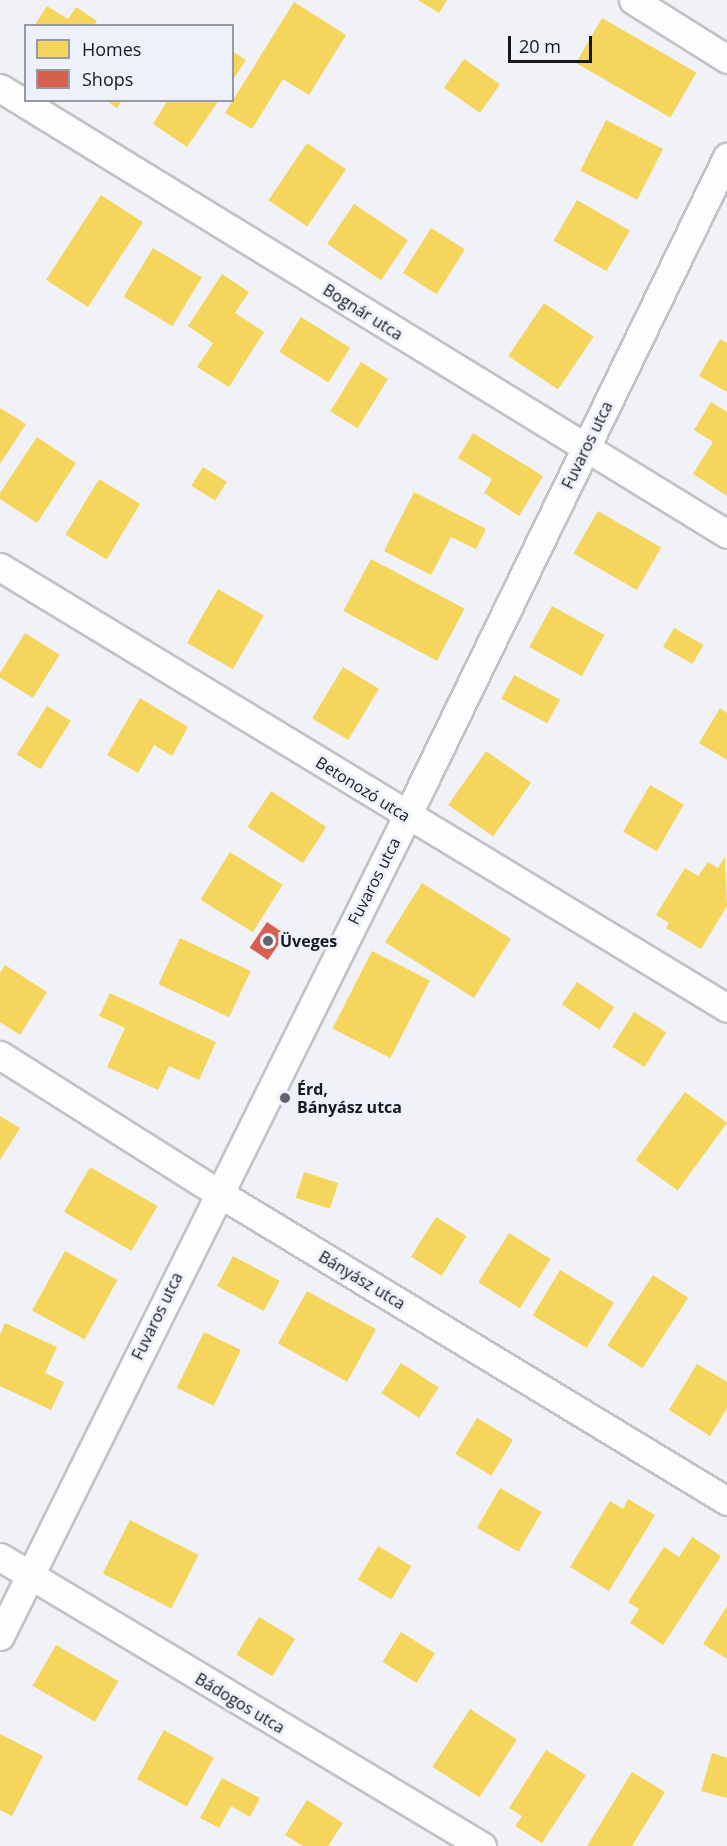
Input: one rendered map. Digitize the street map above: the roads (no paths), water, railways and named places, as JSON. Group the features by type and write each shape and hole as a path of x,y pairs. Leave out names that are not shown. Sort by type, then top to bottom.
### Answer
{"street":[{"path":"633,0 727,59"},
{"name":"Bognár utca","path":"0,88 585,449 727,534"},
{"name":"Fuvaros utca","path":"0,1636 217,1192 407,816 727,157"},
{"name":"Betonozó utca","path":"0,567 407,816 727,1008"},
{"name":"Bányász utca","path":"0,1055 217,1192 727,1501"},
{"name":"Bádogos utca","path":"0,1557 482,1846"}],"place":[{"name":"Üveges","path":"268,941"},
{"name":"Érd, Bányász utca","path":"285,1098"}]}
